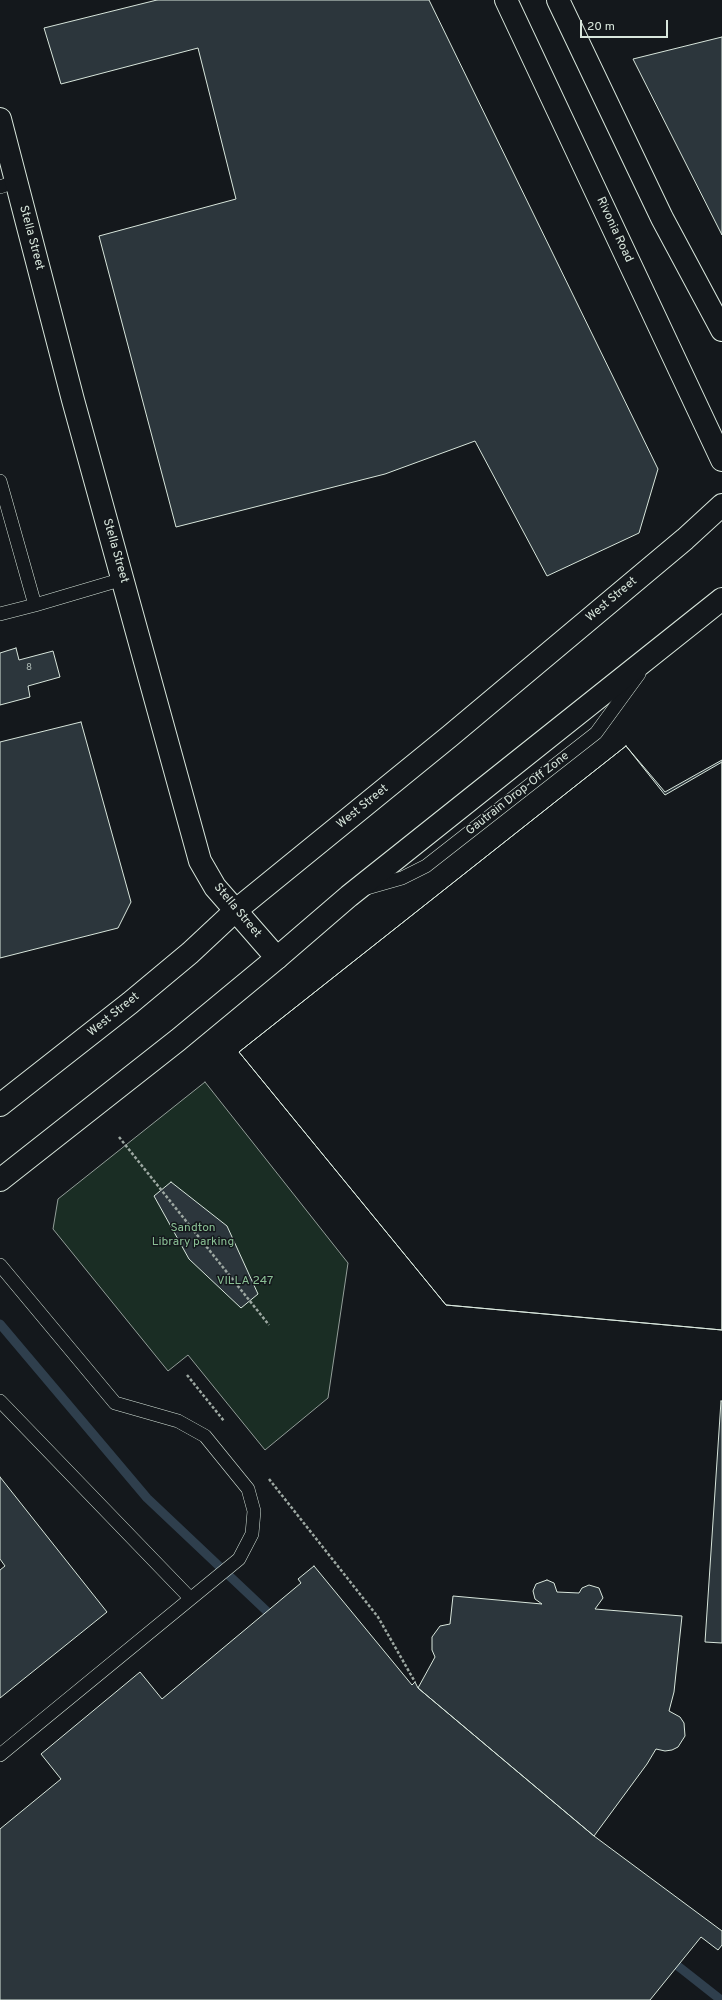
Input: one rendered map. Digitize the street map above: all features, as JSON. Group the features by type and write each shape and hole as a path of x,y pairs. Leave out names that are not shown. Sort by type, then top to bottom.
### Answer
{"street":[{"name":"Rivonia Road","path":"506,0 722,460"},
{"path":"558,0 662,218 722,330"},
{"name":"Stella Street","path":"0,120 8,184 73,400 200,861 215,887 277,958"},
{"name":"West Street","path":"0,1105 130,1003 190,953 235,911 516,680 685,539 722,505"},
{"path":"0,1180 178,1040 357,890 649,659 722,599"}],"lane":[{"path":"0,481 35,605"},
{"path":"0,614 123,579"},
{"path":"0,1265 115,1403 178,1421 205,1436 248,1490 254,1512 252,1534 239,1559 0,1755"},
{"path":"0,1401 190,1598"}],"path":[{"path":"119,1137 269,1325"},
{"path":"187,1375 226,1424"},
{"path":"266,1474 378,1617 415,1682"}],"green space":[{"name":"Sandton Library parking","path":"205,1082 348,1263 328,1398 265,1450 188,1355 168,1371 53,1229 58,1199"}],"building":[{"path":"157,0 429,0 658,469 639,533 547,576 475,441 385,474 176,527 99,236 236,199 198,48 61,84 44,28"},
{"path":"722,37 722,235 633,59"},
{"path":"16,648 19,660 53,651 60,677 28,686 30,697 0,705 0,653"},
{"path":"81,722 131,902 118,928 0,958 0,742"},
{"path":"626,746 665,792 722,760 722,1330 446,1305 239,1052"},
{"path":"626,746 665,795 722,762 722,1330 446,1305 239,1052"},
{"name":"VILLA 247","path":"171,1182 227,1226 258,1294 241,1308 189,1259 154,1196"},
{"path":"722,1401 722,1643 705,1642"},
{"path":"0,1477 107,1612 0,1698 0,1570 5,1566 0,1559"},
{"path":"314,1566 412,1685 415,1682 418,1688 594,1836 722,1931 722,1945 718,1950 701,1937 650,2000 0,2000 0,1829 61,1779 41,1754 140,1672 162,1699 301,1583 298,1579"},
{"path":"547,1580 554,1583 557,1592 579,1593 582,1588 589,1585 599,1588 603,1598 595,1609 682,1616 674,1692 669,1711 680,1717 684,1723 685,1736 678,1747 672,1750 665,1751 656,1749 647,1764 594,1836 418,1688 435,1657 432,1650 432,1637 440,1626 450,1624 453,1596 542,1604 535,1599 533,1591 536,1584"}],"waterway":[{"path":"0,1324 147,1498 275,1619"},
{"path":"669,1959 721,2000"}]}
